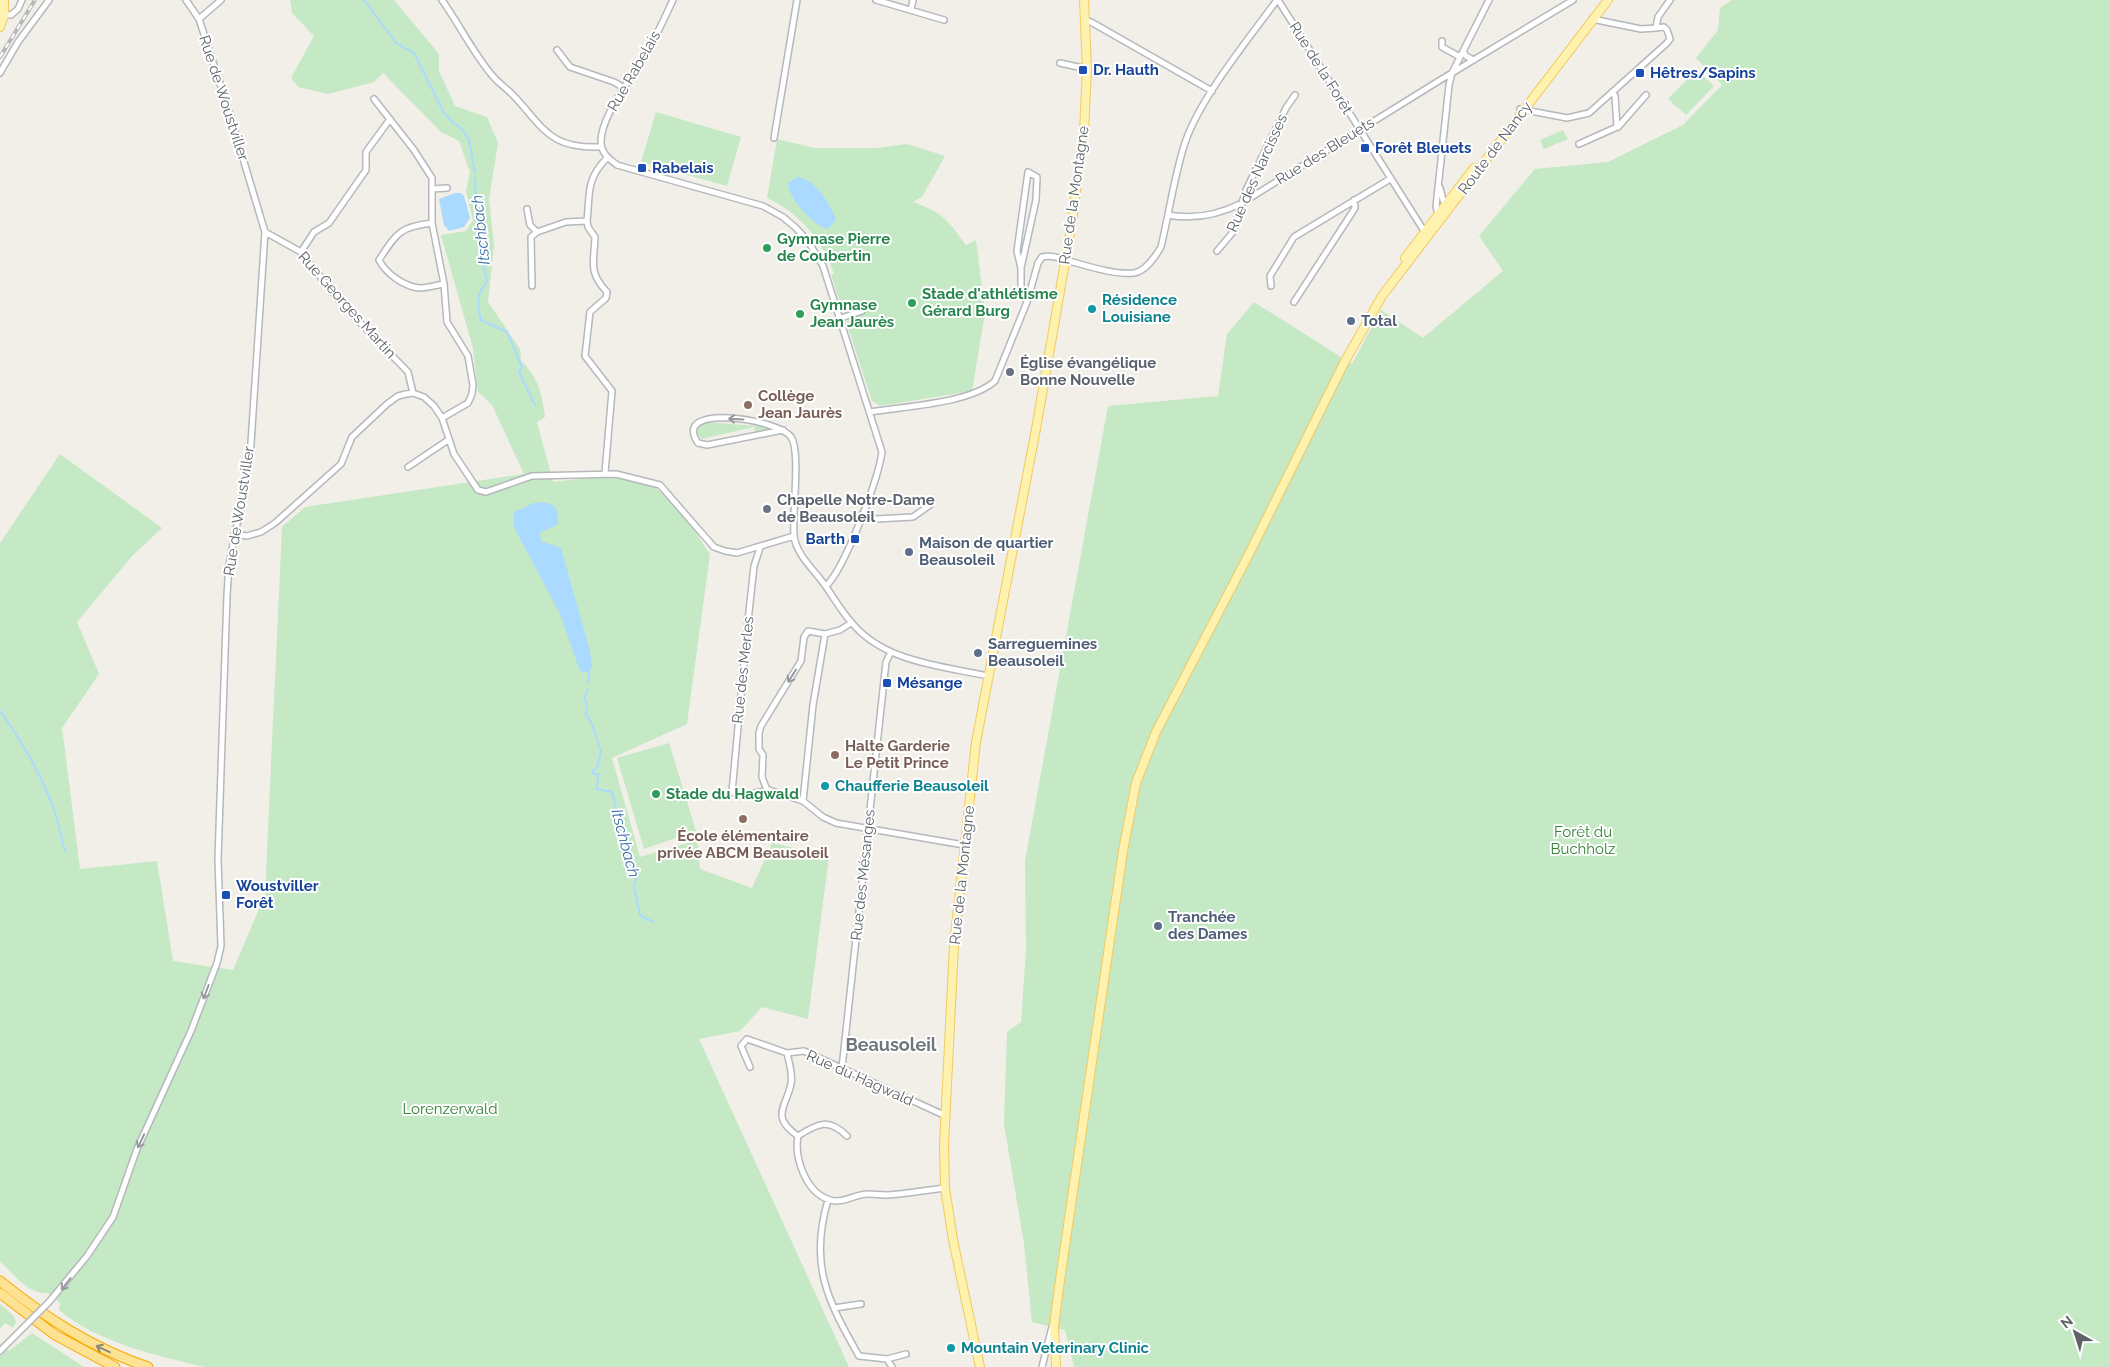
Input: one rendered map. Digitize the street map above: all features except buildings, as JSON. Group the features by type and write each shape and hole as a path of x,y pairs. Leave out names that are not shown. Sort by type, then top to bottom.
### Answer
{"highway":[{"path":"0,1281 73,1334 121,1358 148,1367"},
{"path":"0,1293 55,1335 115,1367"}],"main road":[{"path":"0,26 4,0"},
{"name":"Rue de la Montagne","path":"980,1367 953,1240 945,1188 946,1116 954,945 976,742 1036,429 1066,260 1084,131 1087,69 1084,0"},
{"name":"Route de Nancy","path":"1591,19 1603,0"},
{"name":"Route de Nancy","path":"1056,1367 1056,1315 1120,871 1136,783 1156,732 1249,554 1344,363 1382,296 1521,110 1591,19 1608,0"}],"street":[{"path":"2,15 14,13 22,0"},
{"path":"0,73 21,36 49,0"},
{"name":"Rue de Woustviller","path":"0,1350 49,1302 88,1256 113,1217 137,1150 191,1031 217,963 221,946 218,859 226,594 234,534 250,458 265,232 199,19 186,0"},
{"path":"199,19 221,0"},
{"path":"442,0 493,76 514,96 547,134 562,142 601,148 606,158 617,165 762,206 782,216 808,241 818,256 841,318 882,452 880,468 862,514 835,578 826,586"},
{"name":"Rue Rabelais","path":"601,148 602,134 607,120 646,53 673,0"},
{"path":"774,138 798,0"},
{"path":"876,0 944,20"},
{"path":"911,10 913,0"},
{"path":"870,412 967,396 988,387 995,381 1027,302 1038,263 1042,257 1057,256 1066,260 1134,273 1142,270 1155,257 1160,247 1184,145 1212,91 1278,0"},
{"name":"Rue de la Forêt","path":"1278,0 1426,235"},
{"path":"1440,217 1436,207 1452,73 1489,0"},
{"name":"Rue des Bleuets","path":"1168,215 1198,217 1226,211 1242,204 1359,130 1573,0"},
{"path":"1656,28 1658,17 1670,0"},
{"path":"1521,110 1548,115 1579,117 1589,113 1670,39 1667,30 1664,28 1641,29 1591,19"},
{"path":"1085,21 1091,22 1212,91"},
{"path":"1442,41 1442,47 1460,57"},
{"path":"557,50 570,67 614,82 624,88"},
{"path":"1463,50 1466,56 1473,60"},
{"path":"1060,63 1087,69"},
{"path":"1612,92 1615,96 1617,127"},
{"name":"Rue des Narcisses","path":"1217,252 1232,232 1242,204 1286,108 1295,95"},
{"path":"1579,144 1617,127 1646,95"},
{"path":"374,99 429,170 432,178 432,223 444,284 447,322 468,356 473,385 468,403 442,418"},
{"path":"301,252 314,232 329,223 366,170 366,152 390,119"},
{"path":"605,473 612,391 585,356 590,312 606,298 607,292 596,280 593,272 595,238 588,227 590,184 594,170 606,158"},
{"path":"1021,268 1026,254 1037,185 1037,177 1028,172 1017,251 1021,268 1021,290 1027,302"},
{"path":"1271,286 1270,276 1294,236 1390,179"},
{"path":"1440,185 1443,200 1448,206"},
{"path":"432,189 447,188"},
{"path":"1294,302 1355,208 1354,200"},
{"path":"527,209 530,225 537,232"},
{"path":"532,286 531,237 537,232 566,222 588,221"},
{"path":"432,223 405,227 379,260 382,267 403,283 420,288 444,284"},
{"name":"Rue Georges Martin","path":"265,232 301,252 341,303 408,372 413,392"},
{"path":"841,318 862,311"},
{"path":"234,534 247,536 261,532 275,523 341,464 352,436 398,396 413,392 424,397 434,406 442,418 448,440 471,482 478,490 486,492 532,476 563,477 605,473 620,475 660,485 714,547 737,553 760,548 775,540 794,536"},
{"path":"783,430 707,444 698,443 694,436 694,427 699,421 709,418 757,421 783,430 791,435 795,453 794,536 798,550 826,586 851,623 878,645 891,652 910,659 988,676"},
{"path":"408,467 448,440"},
{"path":"862,514 876,519 913,517 930,505"},
{"name":"Rue des Merles","path":"760,548 754,566 732,792 742,796 767,790"},
{"path":"851,623 840,630 825,634 808,631 804,637 801,661 761,726 758,741 763,755 762,777 767,790 803,802 823,817 836,823 964,845"},
{"path":"803,802 813,705 825,634"},
{"name":"Rue des Mésanges","path":"842,1068 886,662 891,652"},
{"name":"Rue du Hagwald","path":"750,1067 741,1046 747,1039 787,1053 804,1051 946,1116"},
{"path":"787,1053 791,1079 782,1105 782,1117 788,1130 798,1136"},
{"path":"847,1136 838,1128 826,1123 812,1127 798,1136 796,1147 799,1163 811,1187 828,1200 842,1202 867,1194 886,1195 945,1188"},
{"path":"828,1200 820,1229 819,1260 834,1308 859,1356 887,1359 906,1354"},
{"path":"834,1308 861,1304"},
{"path":"1042,1367 1056,1315"},
{"path":"887,1359 892,1367"}],"green space":[{"name":"Lorenzerwald","path":"290,0 394,0 439,54 439,71 455,106 487,117 498,143 489,199 494,245 488,302 520,349 521,361 532,373 538,386 545,417 537,422 553,482 614,478 629,480 657,489 680,510 710,554 687,724 612,758 640,857 697,840 700,869 752,888 772,843 829,856 808,1019 762,1007 740,1031 699,1039 849,1367 204,1367 128,1346 92,1331 59,1310 60,1303 48,1293 34,1291 21,1282 0,1261 0,543 60,454 162,528 132,556 77,622 99,674 62,728 80,869 157,861 173,961 233,970 265,895 282,527 305,507 524,474 492,405 478,392 473,348 441,235 466,231 473,220 466,191 470,172 459,141 441,132 383,73 374,82 328,94 298,87 291,78 314,36 292,13"},
{"name":"Forêt du Buchholz","path":"1732,0 2110,0 2110,1367 1074,1367 1065,1330 1032,1322 1024,1244 1004,1124 1007,1032 1021,1022 1026,950 1025,861 1108,406 1218,396 1227,334 1254,302 1352,364 1381,310 1423,338 1503,271 1479,236 1535,169 1608,162 1683,125 1722,85 1696,58 1718,30 1720,8"},
{"path":"1696,70 1714,86 1686,115 1668,99"},
{"path":"656,112 741,137 727,186 641,162"},
{"path":"1563,130 1568,139 1544,149 1540,140"},
{"name":"Stade d'athlétisme Gérard Burg","path":"777,139 814,148 877,148 907,144 945,156 922,197 913,202 944,218 966,245 976,240 985,313 972,391 880,406 872,401 846,322 849,320 845,308 842,309 831,275 834,274 823,250 800,220 790,211 767,198"},
{"path":"705,422 766,427 768,429 755,432 754,427 702,439 697,434 698,426"},
{"name":"Stade du Hagwald","path":"669,743 696,831 644,849 617,758"},
{"path":"0,1304 13,1315 16,1322 13,1328 5,1323 0,1329"},
{"path":"32,1333 84,1367 0,1367 0,1345 9,1351"}],"water":[{"path":"798,177 805,179 816,187 830,206 836,219 828,229 809,217 792,196 788,183"},
{"path":"455,193 461,193 464,196 470,218 464,227 449,231 444,225 439,199"},
{"path":"534,503 550,504 556,508 558,524 540,533 541,541 561,548 590,651 592,666 589,673 580,671 560,614 515,529 513,522 514,512"}],"waterway":[{"name":"Itschbach","path":"364,0 396,43 414,53 444,113 453,123 461,128 469,140 475,173"},
{"name":"Itschbach","path":"475,178 478,237 487,282 483,286 478,300 481,320 507,332 522,367 519,372 535,405"},
{"name":"Itschbach","path":"588,683 589,673"},
{"name":"Itschbach","path":"588,689 584,699 587,703 586,714 591,722 601,751 597,768 592,771 593,774 598,774 597,789 612,792 632,872 636,877 634,887 640,915 653,922"},
{"path":"0,711 16,734 37,771 56,815 65,851"}],"railway":[{"path":"0,57 35,0"}],"place":[{"name":"Dr. Hauth","path":"1083,70"},
{"name":"Hêtres/Sapins","path":"1640,73"},
{"name":"Forêt Bleuets","path":"1365,148"},
{"name":"Rabelais","path":"642,168"},
{"name":"Gymnase Pierre de Coubertin","path":"767,248"},
{"name":"Stade d'athlétisme Gérard Burg","path":"912,303"},
{"name":"Résidence Louisiane","path":"1092,309"},
{"name":"Gymnase Jean Jaurès","path":"800,314"},
{"name":"Total","path":"1351,321"},
{"name":"Église évangélique Bonne Nouvelle","path":"1010,372"},
{"name":"Collège Jean Jaurès","path":"748,405"},
{"name":"Chapelle Notre-Dame de Beausoleil","path":"767,509"},
{"name":"Barth","path":"855,539"},
{"name":"Maison de quartier Beausoleil","path":"909,552"},
{"name":"Sarreguemines Beausoleil","path":"978,653"},
{"name":"Mésange","path":"887,683"},
{"name":"Halte Garderie Le Petit Prince","path":"835,755"},
{"name":"Chaufferie Beausoleil","path":"825,786"},
{"name":"Stade du Hagwald","path":"656,794"},
{"name":"École élémentaire privée ABCM Beausoleil","path":"743,819"},
{"name":"Woustviller Forêt","path":"226,895"},
{"name":"Tranchée des Dames","path":"1158,926"},
{"name":"Mountain Veterinary Clinic","path":"951,1348"}],"district":[{"name":"Beausoleil","path":"891,1045"}]}
